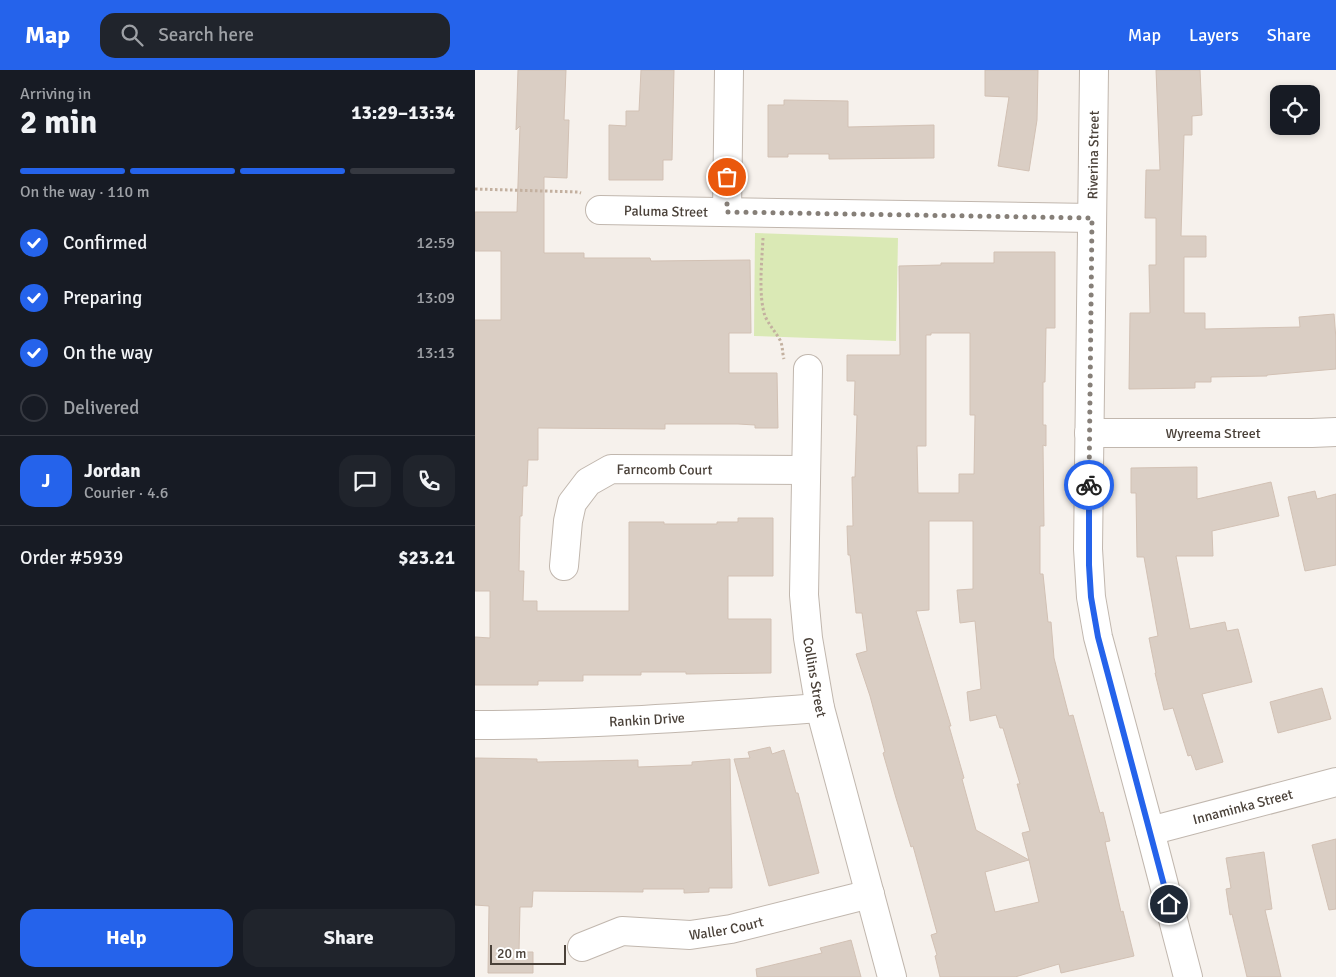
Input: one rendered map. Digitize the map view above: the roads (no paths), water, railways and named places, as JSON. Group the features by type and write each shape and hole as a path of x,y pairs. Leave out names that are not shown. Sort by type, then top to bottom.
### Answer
{"street":[{"path":"727,212 729,70"},
{"name":"Riverina Street","path":"1094,70 1088,549 1091,597 1102,656 1188,977"},
{"name":"Paluma Street","path":"600,210 1092,218"},
{"name":"Collins Street","path":"808,369 805,595 808,638 820,708 892,977"},
{"name":"Wyreema Street","path":"1089,433 1336,432"},
{"name":"Farncomb Court","path":"564,566 568,521 572,503 588,482 611,469 806,470"},
{"name":"Rankin Drive","path":"475,725 531,725 672,719 820,708"},
{"name":"Innaminka Street","path":"1150,831 1336,782"},
{"name":"Waller Court","path":"582,947 622,932 690,935 731,928 869,894"}]}
